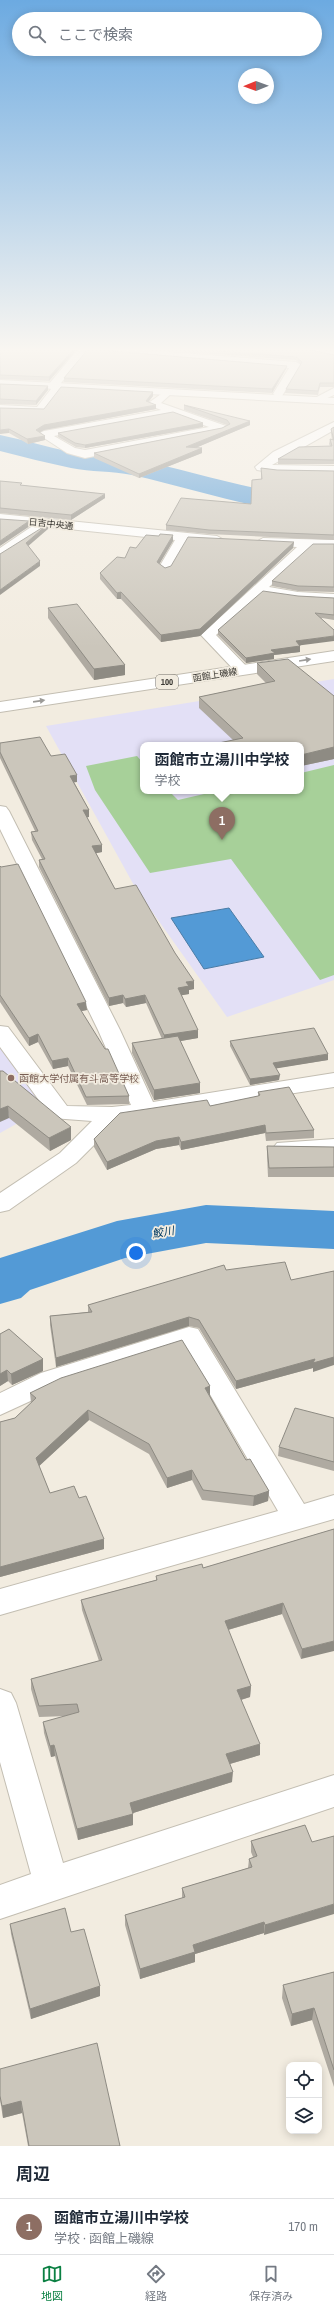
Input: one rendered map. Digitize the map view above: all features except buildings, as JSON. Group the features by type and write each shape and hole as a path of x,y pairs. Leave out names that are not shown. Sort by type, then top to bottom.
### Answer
{"street":[{"path":"66,448 71,451 85,454 116,448"},
{"path":"290,448 277,455 262,467 277,469 334,470"},
{"name":"日吉中央通","path":"0,518 183,538 231,541"},
{"path":"0,554 46,523"},
{"path":"165,569 183,538"},
{"path":"247,541 334,544"},
{"path":"242,670 208,635 309,543"},
{"path":"259,589 298,596 334,598"},
{"name":"函館上磯線","path":"0,707 334,656"},
{"name":"函館上磯線","path":"0,721 334,670"},
{"path":"0,811 109,1030 145,1110"},
{"path":"0,1032 60,1113 112,1114 334,1080"},
{"path":"0,1204 68,1158 112,1114"},
{"path":"274,1148 334,1146"},
{"path":"0,1405 51,1380 189,1336 297,1517"},
{"path":"0,1602 334,1507"},
{"path":"0,1702 51,1884"},
{"path":"0,1902 334,1791"}],"shaded area":[{"path":"334,679 334,980 227,1017 136,889 46,726"},
{"name":"函館大学付属有斗高等学校","path":"0,1047 45,1108 0,1133"}],"green space":[{"path":"137,756 140,760 140,794 172,794 178,800 204,794 304,794 304,772 334,765 334,975 320,980 231,859 150,873 95,790 86,766"}],"water":[{"path":"229,908 264,957 204,969 171,918"}],"waterway":[{"path":"22,448 72,460 129,466 212,485 260,499 302,506 334,507"},
{"name":"鮫川","path":"0,1283 9,1276 117,1240 206,1224 334,1230"}],"place":[{"name":"函館市立湯川中学校","path":"222,840"},
{"name":"函館大学付属有斗高等学校","path":"11,1078"}]}
